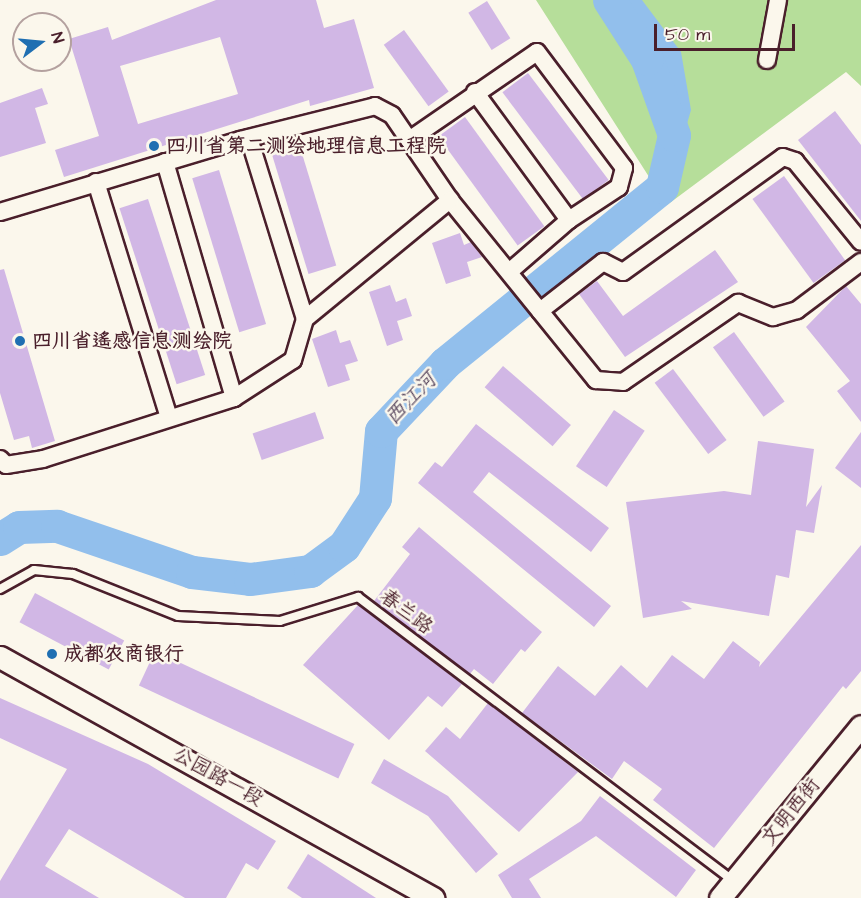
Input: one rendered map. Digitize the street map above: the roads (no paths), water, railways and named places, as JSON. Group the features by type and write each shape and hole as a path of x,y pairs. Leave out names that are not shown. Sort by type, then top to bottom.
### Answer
{"street":[{"path":"767,60 778,0"},
{"path":"409,140 475,92 537,52 624,168 620,187 569,220 509,272"},
{"path":"475,92 569,220"},
{"path":"0,212 249,138 375,106 392,115 450,200 596,380 624,382 738,303 773,317 797,310 861,262"},
{"path":"0,459 6,465 43,459 234,398 293,360 304,320 249,138"},
{"path":"538,308 603,262 623,272 783,157 795,161 861,242"},
{"path":"165,162 234,398"},
{"path":"96,182 169,418"},
{"path":"304,320 450,200"},
{"name":"公园路一段","path":"1,657 433,898"},
{"name":"文明西街","path":"720,898 861,726"}],"lane":[{"name":"春兰路","path":"0,589 34,570 73,574 178,616 280,621 358,597 734,881"}],"water":[{"path":"605,0 642,0 681,52 691,110 680,148 658,66 624,39"}],"waterway":[{"name":"西江河","path":"0,539 19,527 57,526 192,572 250,579 310,571 344,546 375,498 381,431 445,363 662,187 674,135 647,59 609,0"}],"place":[{"name":"四川省第二测绘地理信息工程院","path":"154,146"},
{"name":"四川省遥感信息测绘院","path":"20,341"},
{"name":"成都农商银行","path":"52,654"}]}
